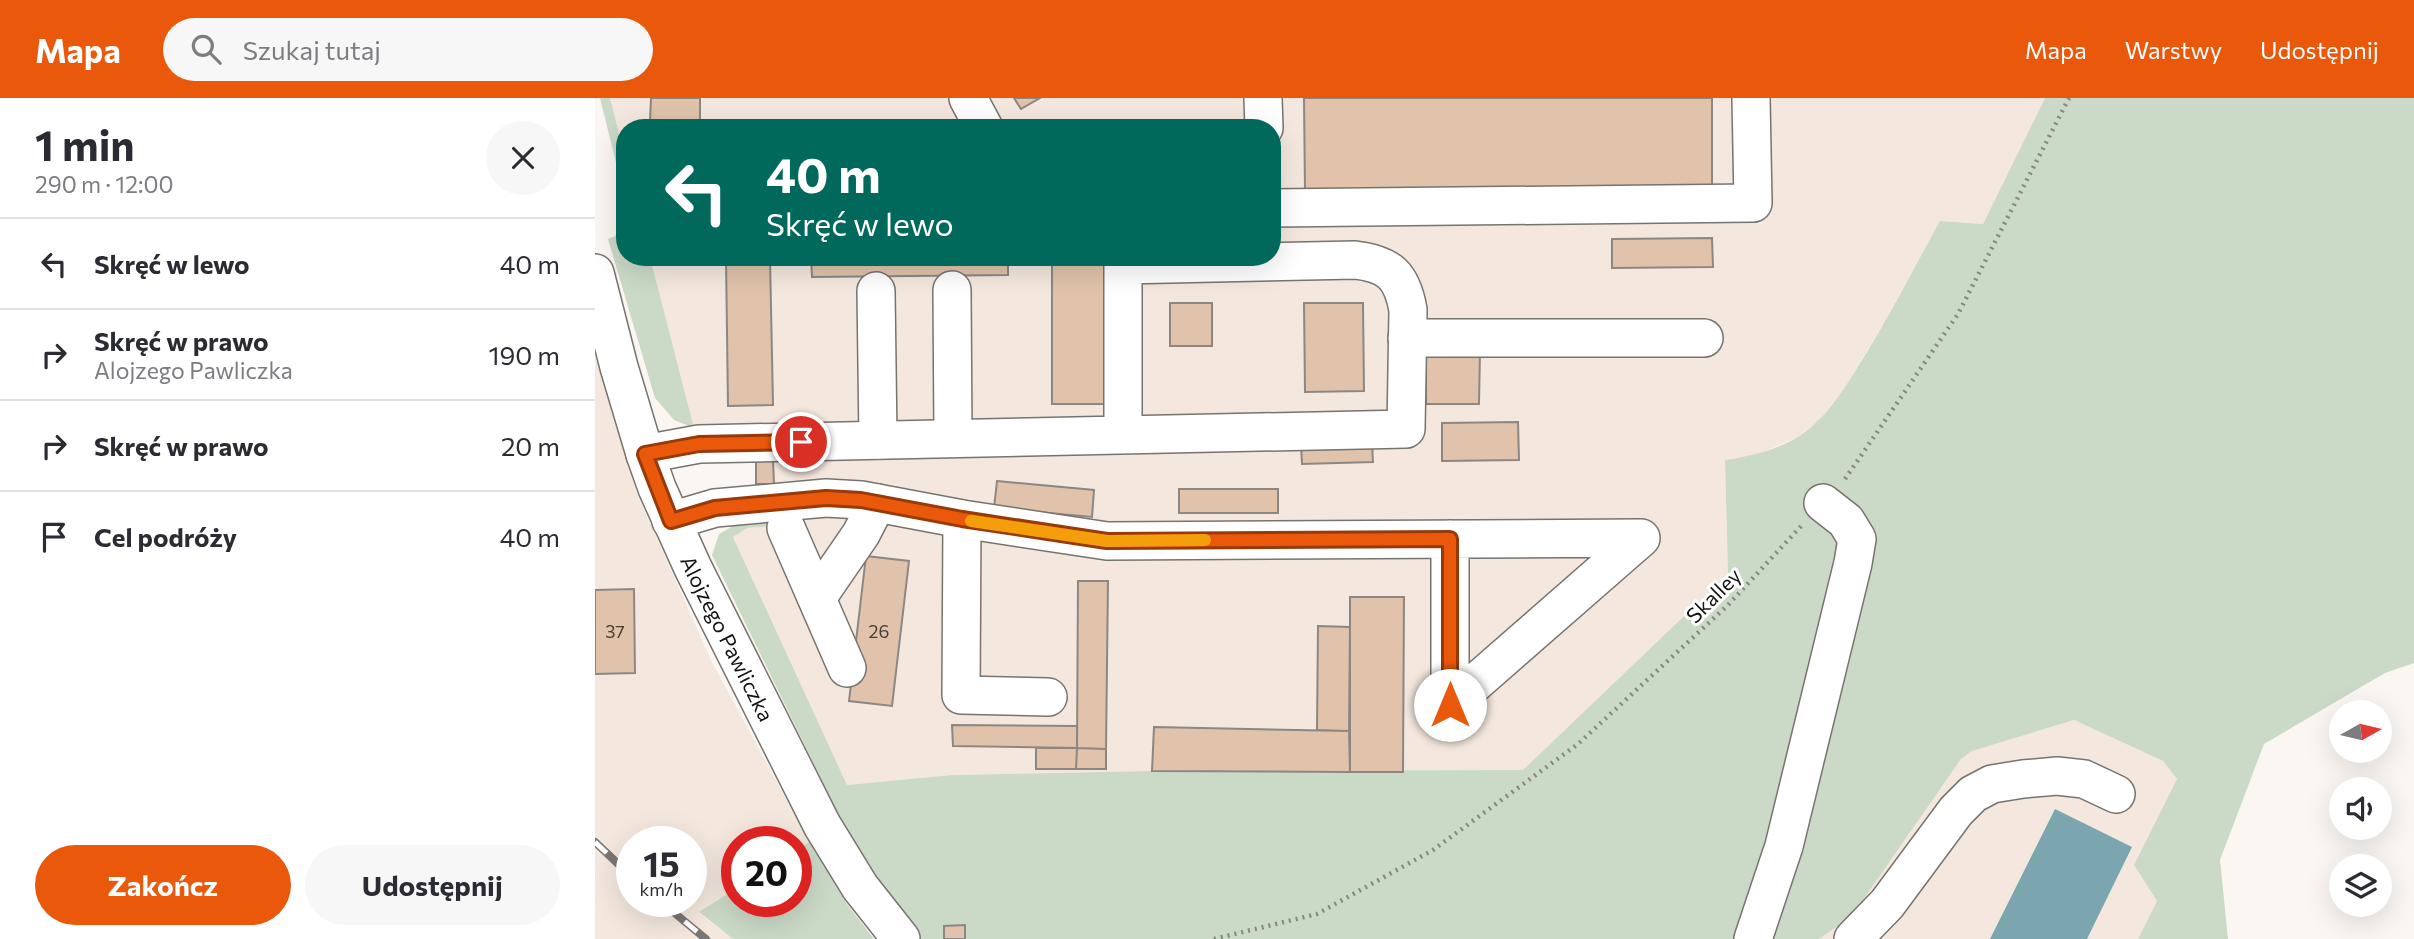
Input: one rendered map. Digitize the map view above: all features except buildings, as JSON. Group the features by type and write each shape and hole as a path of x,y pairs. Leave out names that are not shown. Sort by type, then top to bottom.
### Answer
{"street":[{"path":"968,98 979,119"},
{"path":"1263,98 1264,119"},
{"path":"1281,208 1753,203 1751,98"},
{"path":"645,454 699,444 1406,429 1408,310 1405,291 1393,272 1376,262 1355,260 1281,262"},
{"path":"1123,266 1123,435"},
{"name":"Alojzego Pawliczka","path":"595,273 645,454 671,521 822,825 860,887 901,939"},
{"path":"951,290 953,439"},
{"path":"876,291 878,440"},
{"path":"1408,338 1704,338"},
{"path":"671,521 715,508 826,498 877,503 1107,541 1559,538 1641,538 1450,705 1450,539"},
{"path":"817,598 861,534 877,503"},
{"path":"1753,939 1784,846 1857,539 1846,521 1823,503"},
{"path":"962,519 961,695 1048,697"},
{"path":"786,528 846,668"},
{"path":"1853,939 1887,904 1956,811 1973,794 1991,784 2057,776 2084,779 2116,794"}],"path":[{"name":"Skalley","path":"1215,939 1317,914 1433,850 1578,744 1728,605 1850,473 1958,314 2069,98"}],"shaded area":[{"path":"610,98 2045,98 1983,224 1940,221 1841,394 1817,422 1798,437 1756,455 1725,460 1728,574 1523,770 1152,771 952,775 847,785 733,537 747,528 774,526 773,426 694,428 652,266 1281,266 1281,119 616,119 616,122"},
{"path":"595,347 636,491 710,658 800,826 721,826 721,899 707,908 707,826 616,826 616,917 704,917 733,939 595,939"},
{"path":"2074,720 2163,761 2177,779 2134,865 2157,901 2138,939 1819,939 1852,916 1961,759 1972,751"}],"green space":[{"path":"600,98 610,98 616,122 616,163"},
{"path":"2045,98 2414,98 2414,663 2385,673 2339,700 2329,700 2329,706 2264,744 2220,860 2228,939 2138,939 2157,901 2134,865 2177,779 2163,761 2074,720 1972,751 1961,759 1852,916 1819,939 918,939 865,869 712,555 719,534 749,517 774,513 774,526 747,528 733,537 847,785 952,775 1152,771 1523,770 1728,574 1725,460 1783,445 1812,427 1838,397 1867,352 1940,221 1983,224"},
{"path":"616,236 616,266 652,266 694,428 674,420 655,398 608,239"},
{"path":"812,847 847,904 874,939 733,939 705,917 707,907 721,898 721,917 812,917"}],"water":[{"path":"2055,809 2132,847 2087,939 1990,939"}],"railway":[{"path":"595,842 616,862"},
{"path":"679,917 706,939"}],"slow traffic":[{"path":"971,521 1107,541 1205,540"}],"route":[{"path":"801,442 699,444 645,454 671,521 715,508 826,498 861,500 962,519 1107,541 1450,539 1450,705"}]}
